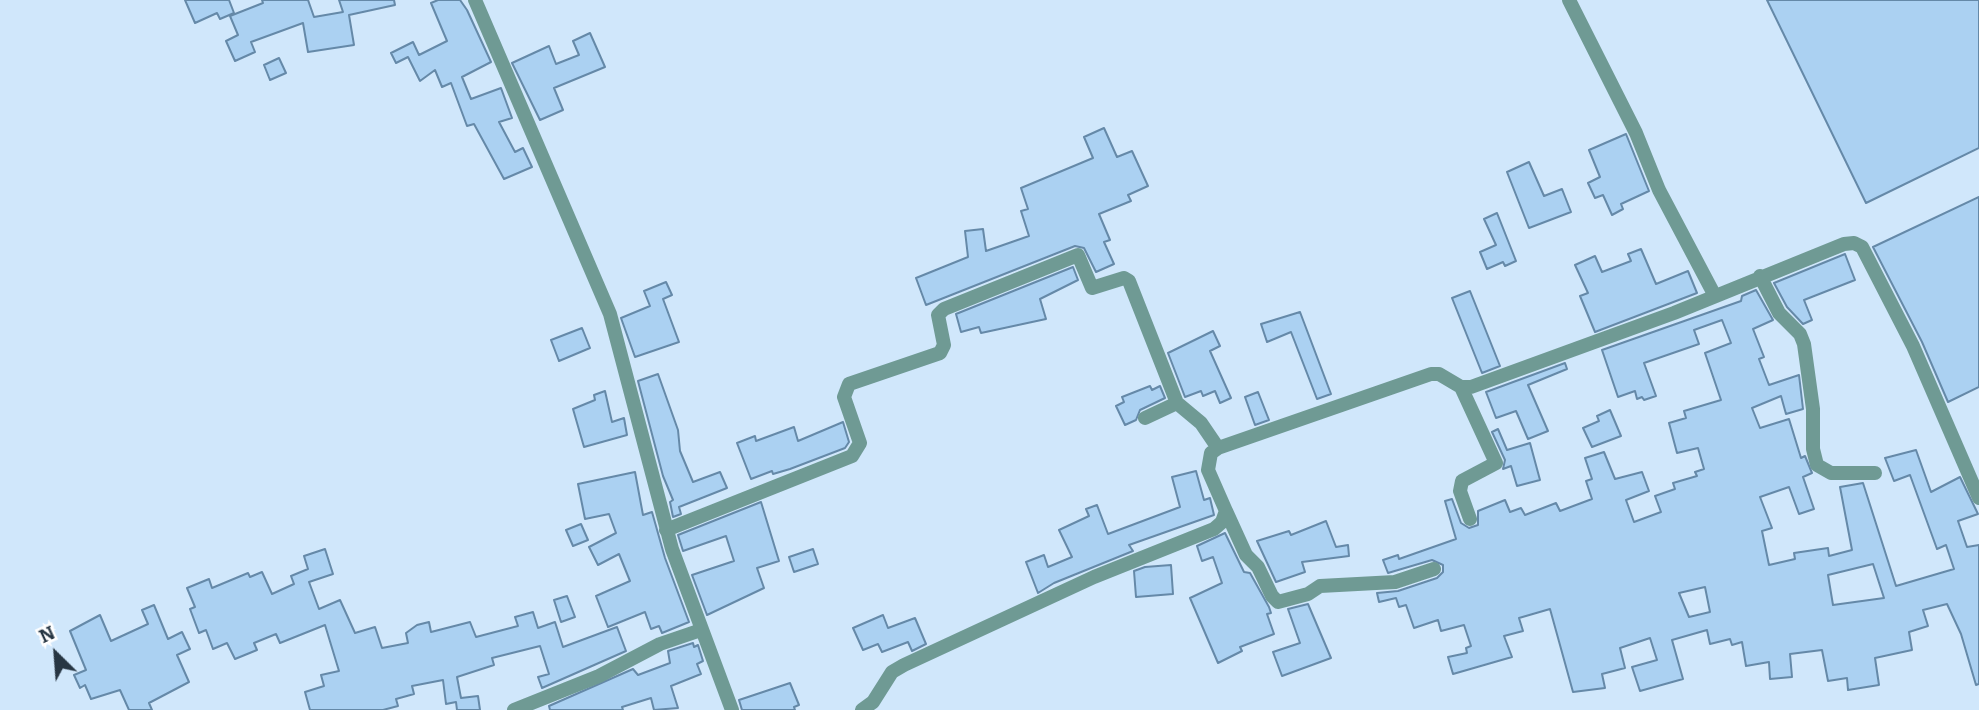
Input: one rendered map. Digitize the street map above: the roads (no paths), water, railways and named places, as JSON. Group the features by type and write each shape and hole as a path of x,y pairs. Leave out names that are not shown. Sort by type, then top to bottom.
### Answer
{"street":[{"path":"475,0 610,314 666,530 732,710"},
{"path":"1569,0 1636,133 1659,190 1715,296"},
{"path":"1434,569 1395,582 1325,585 1308,594 1278,602 1272,596 1258,567 1246,555 1226,511 1208,470 1211,453 1218,448 1431,374 1438,374 1461,387 1471,387 1715,296 1844,244 1854,243 1862,247 1908,337 1979,498"},
{"path":"666,530 852,456 860,443 844,397 849,384 940,353 944,345 938,315 944,309 1078,256 1092,288 1124,278 1129,281 1177,402 1202,423 1218,448"},
{"path":"1760,276 1779,313 1800,334 1804,344 1813,409 1813,449 1817,465 1832,473 1875,473"},
{"path":"1461,387 1496,463 1462,481 1460,491 1471,519"},
{"path":"1145,418 1177,402"},
{"path":"862,710 873,702 892,672 904,665 1094,578 1214,529 1222,522 1226,511"},
{"path":"514,710 588,681 660,644 701,630"}]}
